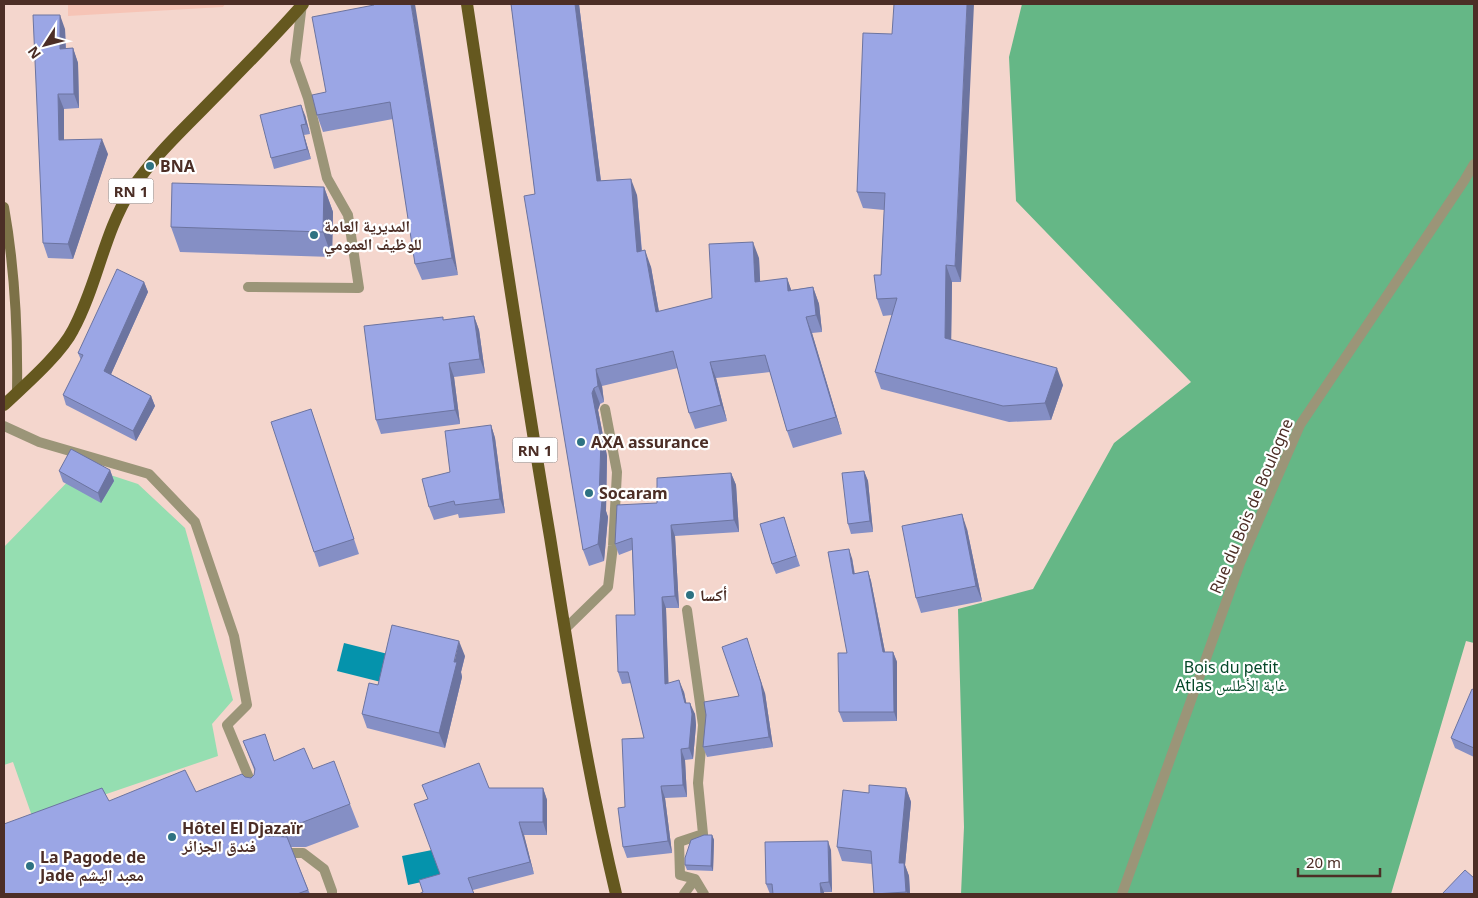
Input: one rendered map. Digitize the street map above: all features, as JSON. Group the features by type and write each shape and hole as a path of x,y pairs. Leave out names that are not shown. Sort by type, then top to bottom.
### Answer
{"main road":[{"name":"RN 1","path":"4,405 59,350 74,330 110,234 130,192 138,180 167,145 281,30 302,4"},
{"name":"RN 1","path":"467,4 518,349 564,629 599,823 616,894"},
{"path":"4,207 16,295 18,333 17,393"}],"street":[{"path":"248,287 359,288 348,215 326,178 308,98 295,61 302,4"},
{"name":"Rue du Bois de Boulogne","path":"1122,894 1240,564 1300,425 1474,164"},
{"path":"564,629 608,587 613,546 617,472 605,409"},
{"path":"4,426 39,442 149,474 195,522 234,636 247,705 227,725 257,795"},
{"path":"687,610 703,725 698,783 703,834 679,842 679,859 680,875 695,879 704,894"},
{"path":"278,853 303,853 324,869 332,894"},
{"path":"684,894 695,879"}],"shaded area":[{"path":"68,4 225,4 223,7 68,16"}],"green space":[{"name":"Bois du petit Atlas غابة الأطلس","path":"1022,4 1474,4 1474,643 1466,641 1391,894 961,894 964,827 958,609 1033,589 1114,443 1191,382 1016,201 1009,57"},
{"name":"Hôtel El Djazaïr فندق الجزائر","path":"83,466 138,484 185,528 233,700 212,724 218,756 33,819 13,762 4,765 4,547"}],"water":[{"path":"344,643 388,654 381,682 337,671"},
{"path":"447,847 453,875 408,885 402,856"}],"building":[{"path":"374,4 411,4 452,258 415,264 390,102 317,115 312,95 326,92 312,17"},
{"path":"511,4 575,4 597,181 631,179 637,252 645,250 656,312 712,298 709,244 753,242 755,282 787,278 788,291 813,287 816,315 806,317 836,417 787,431 765,355 710,362 721,405 689,413 673,351 596,369 598,386 594,388 592,393 601,440 599,500 602,500 598,544 583,550 524,196 535,194"},
{"path":"894,4 967,4 955,266 946,265 945,338 1057,368 1045,403 1003,406 875,372 897,298 877,299 874,275 881,275 885,193 857,192 863,33 892,34"},
{"path":"33,15 60,15 60,49 73,48 74,94 58,94 59,140 102,139 68,244 43,243"},
{"path":"301,105 306,124 301,125 307,149 271,158 260,115"},
{"path":"172,183 324,187 323,232 171,227"},
{"path":"117,269 144,282 104,371 151,396 133,431 63,395 83,355 78,353"},
{"path":"474,316 480,359 449,363 455,410 376,420 364,326 443,317 443,320"},
{"path":"311,409 354,539 314,552 271,422"},
{"path":"491,425 500,499 455,505 454,501 429,507 422,479 450,472 445,431"},
{"path":"71,449 110,470 98,493 59,471"},
{"path":"864,471 870,521 848,524 842,473"},
{"path":"731,473 734,520 671,525 675,596 662,597 665,684 679,680 685,703 690,703 692,714 689,748 681,749 683,785 661,786 668,841 623,847 618,808 625,807 622,739 644,738 628,672 618,672 616,615 635,615 632,538 615,544 617,505 657,503 657,478"},
{"path":"962,514 976,586 916,598 902,526"},
{"path":"784,517 796,556 772,564 760,524"},
{"path":"849,549 853,574 868,571 883,652 893,652 894,712 839,712 838,653 847,653 828,552"},
{"path":"392,625 459,641 454,662 457,662 439,733 362,714 369,683 378,685"},
{"path":"747,638 761,683 769,737 703,747 706,715 704,702 739,696 722,647"},
{"path":"1472,689 1474,690 1474,748 1451,738"},
{"name":"Hôtel El Djazaïr فندق الجزائر","path":"265,734 274,761 304,748 313,769 334,761 350,804 298,824 270,823 263,827 263,833 267,836 287,837 308,890 297,894 4,894 4,824 102,788 109,801 185,770 196,792 242,774 245,777 251,778 254,775 255,769 243,741"},
{"path":"479,763 489,788 543,788 543,822 519,822 530,862 468,878 474,894 419,894 423,892 419,880 440,874 414,804 428,799 422,785"},
{"path":"869,785 906,788 899,863 904,863 906,892 874,894 871,851 837,847 843,790 869,793"},
{"path":"704,835 712,835 711,866 685,865 685,858 691,840"},
{"path":"828,841 829,882 820,883 821,894 773,894 772,884 766,884 765,842"},
{"path":"1465,870 1474,878 1474,894 1442,894"}],"place":[{"name":"BNA","path":"150,166"},
{"name":"المديرية العامة للوظيف العمومي","path":"314,235"},
{"name":"AXA assurance","path":"581,442"},
{"name":"Socaram","path":"589,493"},
{"name":"أكسا","path":"690,595"},
{"name":"Hôtel El Djazaïr فندق الجزائر","path":"172,837"},
{"name":"La Pagode de Jade معبد اليشم","path":"30,866"}]}
